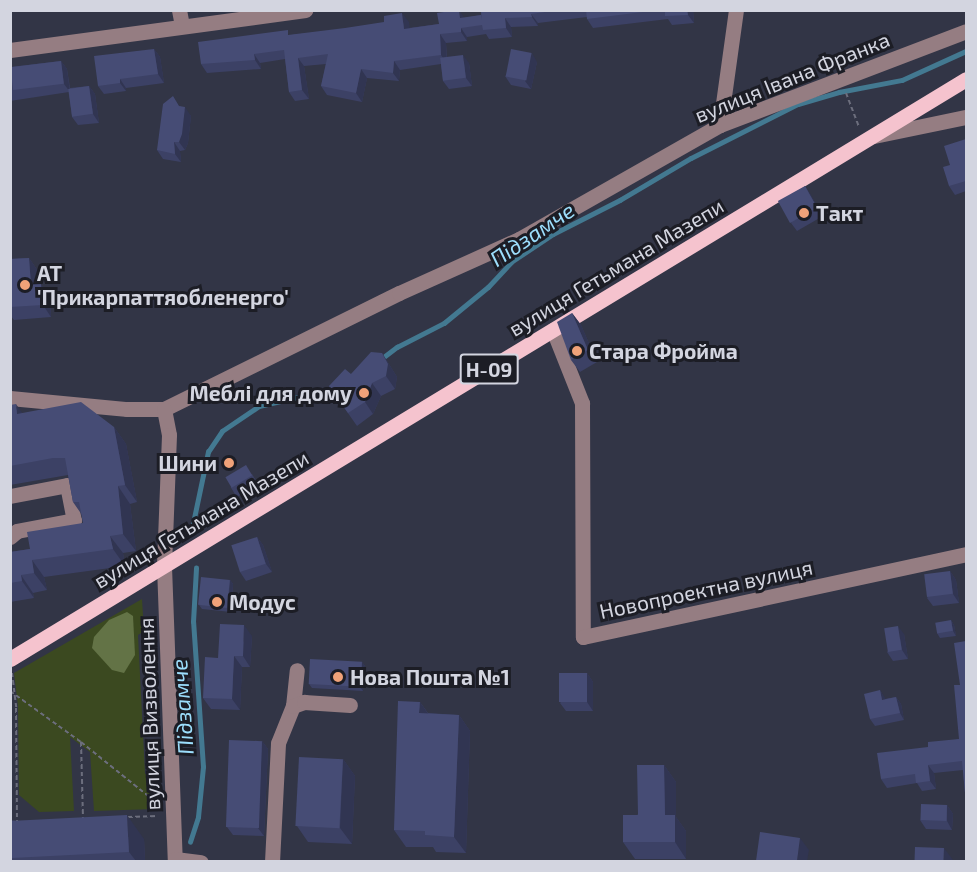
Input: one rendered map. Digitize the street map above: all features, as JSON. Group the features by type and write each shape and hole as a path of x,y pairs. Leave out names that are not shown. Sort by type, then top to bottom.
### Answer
{"main road":[{"name":"вулиця Гетьмана Мазепи","path":"11,665 164,566 553,330 865,132 966,79"}],"street":[{"path":"179,10 182,26"},
{"path":"10,50 305,10"},
{"path":"720,125 736,10"},
{"name":"вулиця Івана Франка","path":"10,398 127,409 164,409 399,293 519,239 720,125 966,31"},
{"path":"865,132 966,117"},
{"name":"Новопроектна вулиця","path":"553,330 582,404 583,637 966,554"},
{"name":"вулиця Визволення","path":"164,409 169,435 164,566 175,860"},
{"path":"10,496 67,485 74,520 17,531 10,537"},
{"path":"272,861 278,743 292,706 297,670"},
{"path":"292,706 304,702 350,705"},
{"path":"175,860 201,861"}],"path":[{"path":"840,79 865,132"},
{"path":"11,665 14,693 15,821 26,820"},
{"path":"10,691 81,742 158,804"},
{"path":"81,742 83,819"},
{"path":"10,795 15,800"},
{"path":"126,817 158,816"}],"green space":[{"path":"142,599 144,631 138,635 145,774 153,774 156,809 94,811 90,752 70,737 74,811 39,812 19,795 18,706 14,673"},
{"path":"127,612 133,616 135,655 124,673 112,670 92,648 94,637 109,620"}],"building":[{"path":"459,10 460,18 481,15 482,20 481,10 559,10 531,14 532,17 505,18 506,28 483,30 482,25 461,28 461,32 440,34 441,55 394,61 393,73 361,69 356,93 321,86 328,54 298,58 302,90 289,92 284,50 254,54 255,60 201,64 198,42 288,30 288,35 345,28 384,22 384,16 402,13 404,29 439,24 437,13"},
{"path":"586,10 659,10 587,19"},
{"path":"665,10 687,10 688,15 665,16"},
{"path":"154,49 158,74 120,79 120,83 98,86 94,56"},
{"path":"511,49 532,53 526,80 506,76"},
{"path":"463,55 466,78 443,81 440,58"},
{"path":"61,61 64,84 13,90 10,67"},
{"path":"89,86 93,114 72,117 68,89"},
{"path":"173,96 179,106 185,107 182,134 179,142 174,142 175,154 157,150 163,104"},
{"path":"966,139 966,181 949,186 943,167 950,165 944,146"},
{"path":"805,186 817,208 790,223 778,201"},
{"path":"29,258 31,285 41,284 43,305 10,307 10,259"},
{"path":"572,313 588,350 571,360 557,322"},
{"path":"371,352 382,353 388,364 386,376 372,383 365,402 348,413 329,386 345,369 351,374"},
{"path":"81,402 114,427 125,485 118,486 123,534 110,536 113,549 32,560 34,573 21,575 22,581 10,583 10,552 30,549 27,532 83,523 79,502 73,502 65,458 10,466 10,405 16,404 17,414"},
{"path":"246,465 252,475 232,488 225,477"},
{"path":"257,537 266,564 240,572 231,545"},
{"path":"950,571 953,594 927,597 924,574"},
{"name":"Модус","path":"201,577 230,580 227,608 198,605"},
{"path":"951,620 953,631 937,634 935,623"},
{"path":"220,624 244,625 243,656 234,656 232,699 203,698 205,657 218,658"},
{"path":"898,626 902,650 888,652 884,628"},
{"path":"966,641 966,792 962,761 928,765 930,781 916,783 915,774 881,779 877,753 928,747 928,742 959,739 954,685 960,685 954,643"},
{"name":"Нова Пошта №1","path":"310,659 362,662 361,687 309,684"},
{"path":"559,673 587,673 587,702 559,702"},
{"path":"880,690 882,700 896,697 900,713 870,719 864,694"},
{"path":"398,701 420,702 419,713 459,715 454,837 425,835 425,831 394,830"},
{"path":"229,740 262,741 259,828 226,827"},
{"path":"299,757 343,759 339,828 295,826"},
{"path":"637,765 664,765 665,815 675,815 675,842 623,842 623,815 638,815"},
{"path":"921,804 947,805 946,821 920,820"},
{"path":"127,815 129,852 12,858 10,821"},
{"path":"760,832 800,838 797,861 756,861"},
{"path":"915,847 944,848 943,862 915,861"}],"waterway":[{"name":"Підзамче","path":"381,359 397,347 444,323 488,287 511,262 553,234 620,200 691,158 798,104 839,92 902,80 966,51"},
{"name":"Підзамче","path":"193,523 208,452 222,431 259,406 337,388"},
{"name":"Підзамче","path":"190,842 198,817 203,767 193,622 196,568"}],"place":[{"name":"Такт","path":"804,213"},
{"name":"АТ 'Прикарпаттяобленерго'","path":"25,285"},
{"name":"Стара Фройма","path":"577,351"},
{"name":"Меблі для дому","path":"364,393"},
{"name":"Шини","path":"229,463"},
{"name":"Модус","path":"217,602"},
{"name":"Нова Пошта №1","path":"338,677"}]}
